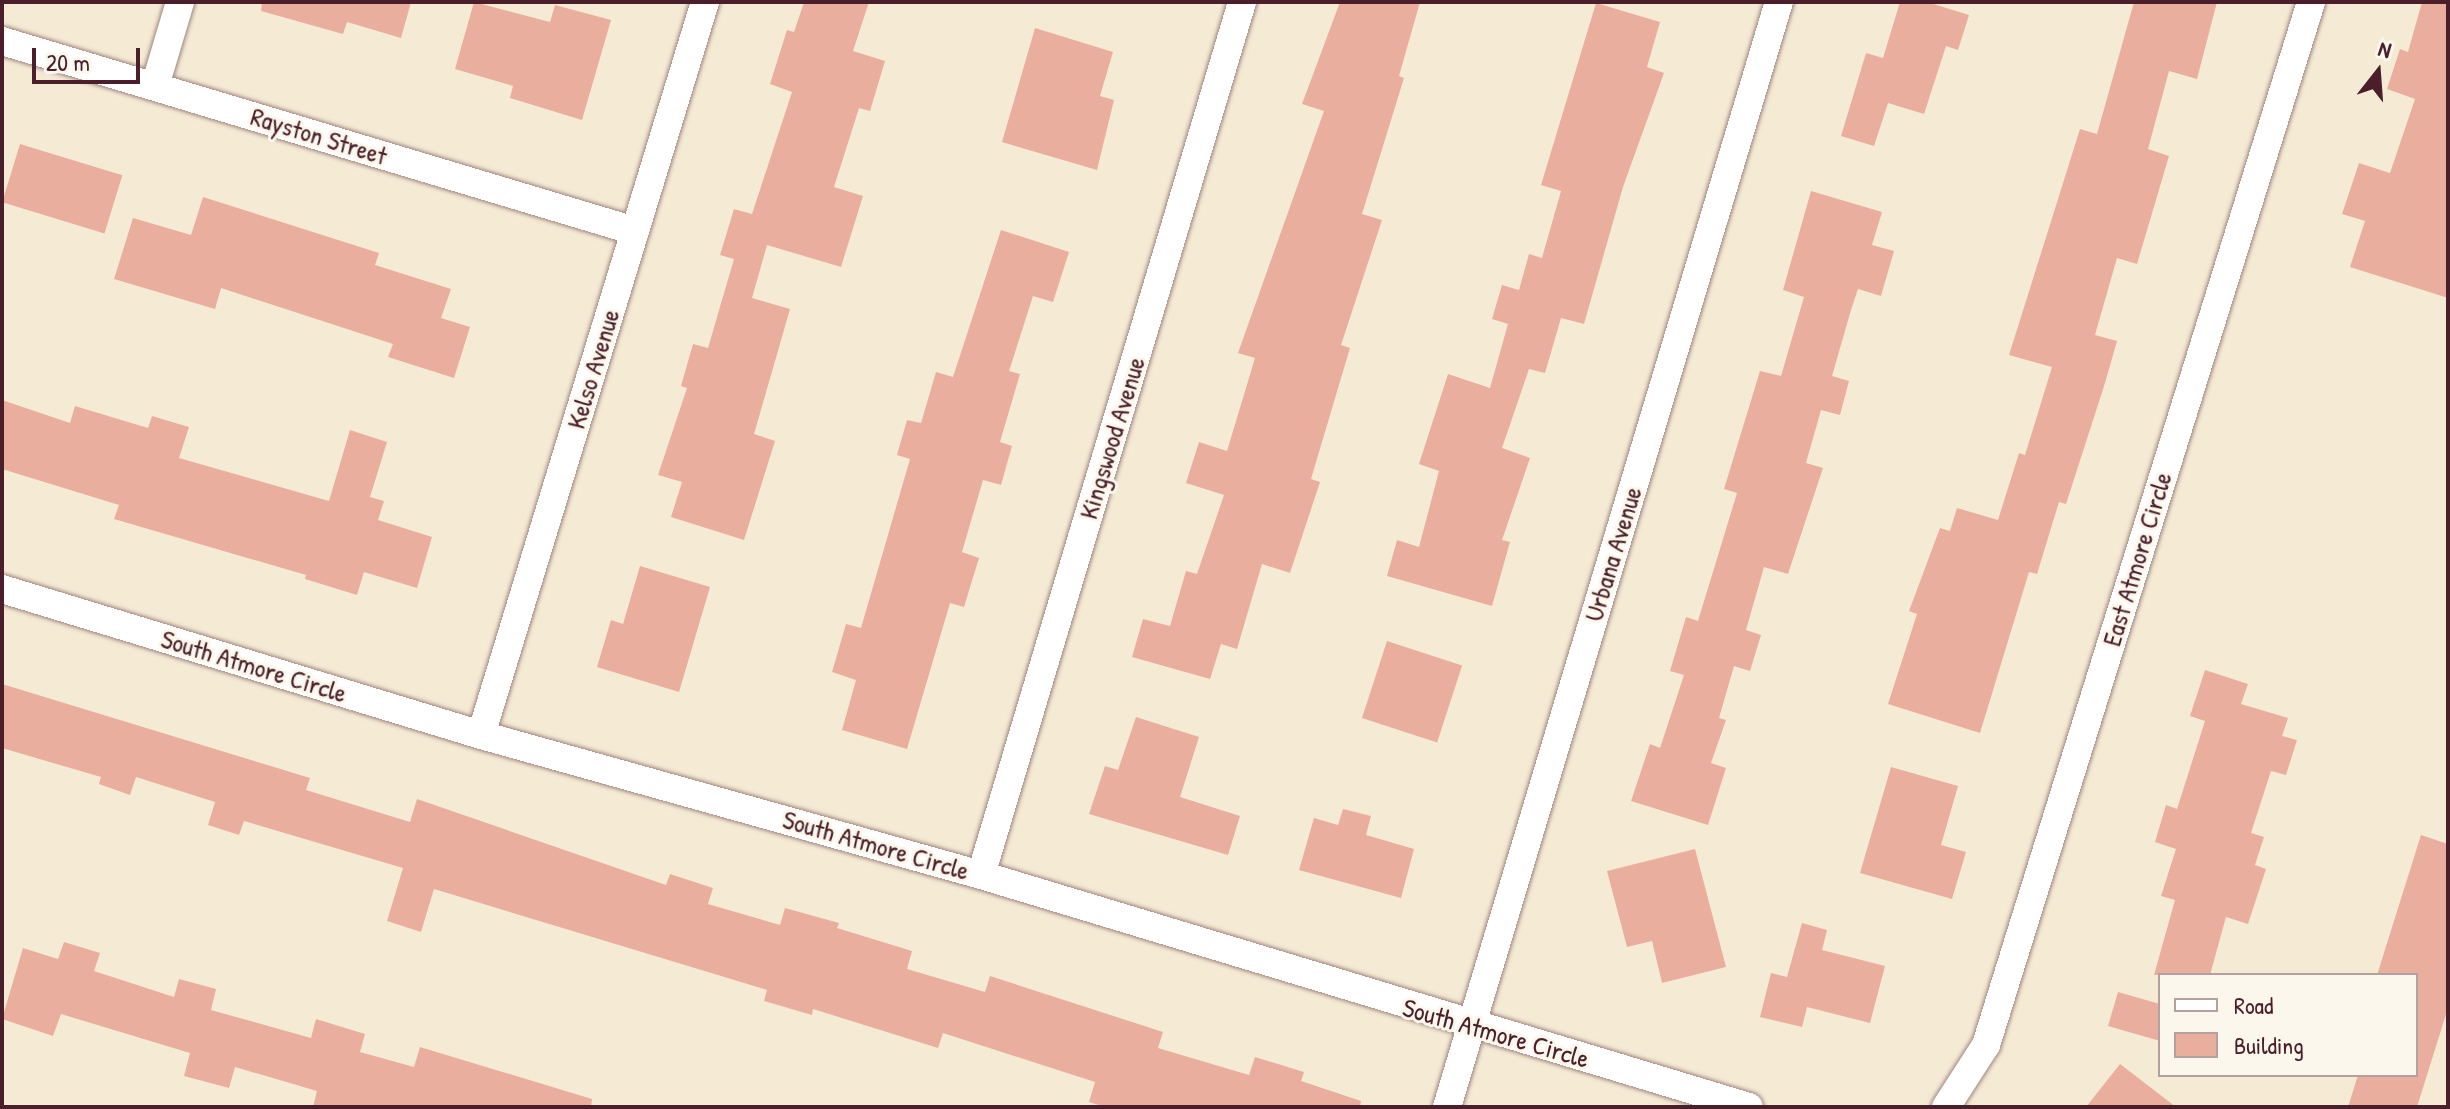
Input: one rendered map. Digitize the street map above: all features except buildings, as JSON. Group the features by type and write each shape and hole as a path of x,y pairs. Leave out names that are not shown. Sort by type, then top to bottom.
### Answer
{"street":[{"path":"155,86 180,2"},
{"name":"Kelso Avenue","path":"481,735 705,2"},
{"name":"Kingswood Avenue","path":"981,875 1242,2"},
{"name":"Urbana Avenue","path":"1447,1107 1779,2"},
{"name":"East Atmore Circle","path":"1946,1107 1986,1045 2311,2"},
{"name":"Rayston Street","path":"2,41 635,231"},
{"name":"South Atmore Circle","path":"2,589 481,735 981,875 1470,1027 1749,1107"}]}
